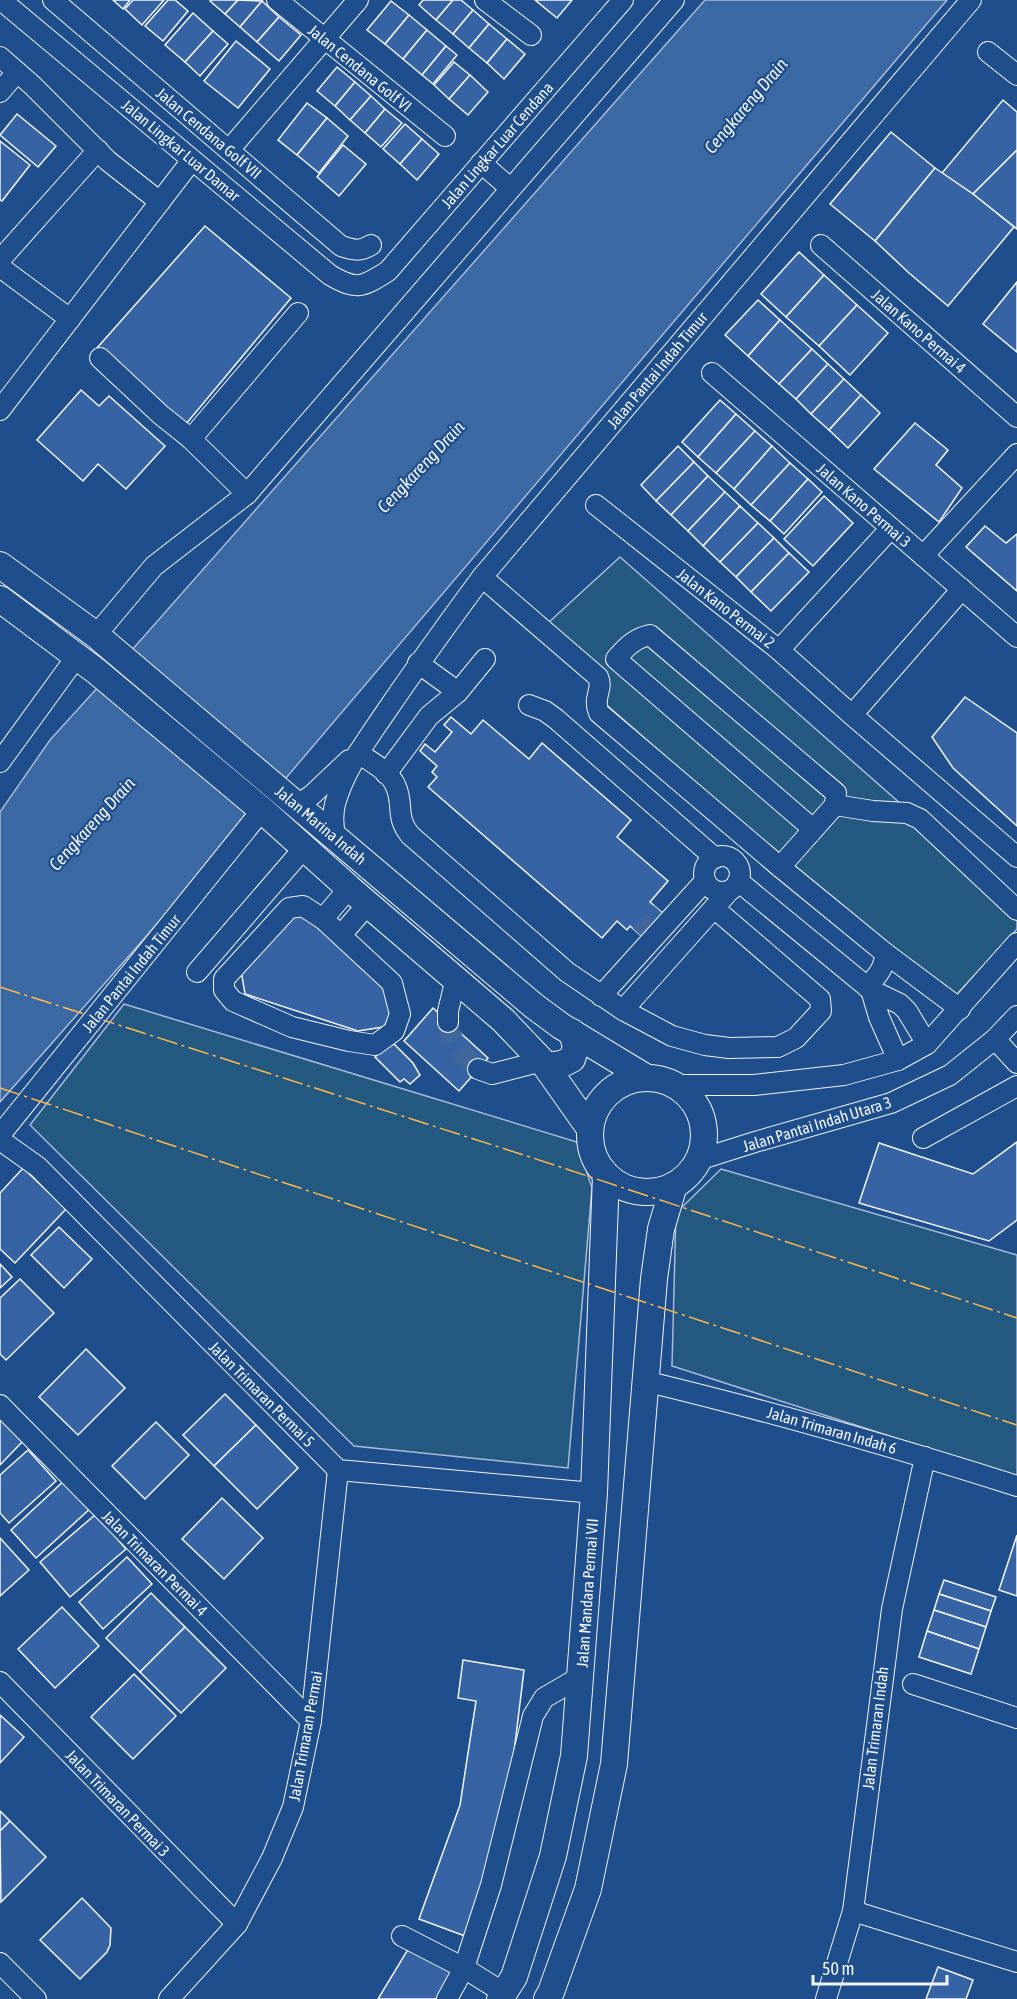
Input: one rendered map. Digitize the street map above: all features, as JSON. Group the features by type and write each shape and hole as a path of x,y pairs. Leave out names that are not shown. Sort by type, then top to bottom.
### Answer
{"main road":[{"name":"Jalan Marina Indah","path":"0,565 53,602 116,651 534,1006 647,1078"},
{"name":"Jalan Marina Indah","path":"0,598 86,663 262,810 503,1020 544,1064 590,1129"},
{"path":"38,626 46,624 54,617 56,608 53,602"},
{"path":"86,663 81,648 96,635"},
{"path":"544,1064 562,1064 572,1059 576,1047 572,1032"},
{"path":"647,1078 674,1085 691,1099 701,1118 704,1139 698,1160 688,1175 674,1185 657,1192 639,1192 621,1186 606,1175 596,1162 591,1146 590,1129 596,1109 608,1093 626,1082 647,1078"},
{"name":"Jalan Mandara Permai VII","path":"502,1996 513,1977 553,1856 574,1756 594,1493 606,1175"},
{"path":"547,1999 588,1889 614,1764 654,1279 660,1239 674,1185"}],"street":[{"name":"Jalan Lingkar Luar Damar","path":"1,0 330,275 346,285 367,285"},
{"name":"Jalan Cendana Golf VII","path":"53,0 342,246 362,250 370,245"},
{"name":"Jalan Cendana Golf VI","path":"277,0 444,136"},
{"path":"229,150 358,0"},
{"path":"485,0 531,35"},
{"name":"Jalan Lingkar Luar Cendana","path":"367,285 388,271 623,0"},
{"path":"96,635 154,566 247,494 674,0"},
{"name":"Jalan Pantai Indah Timur","path":"335,836 333,818 335,806 344,780 361,748 418,663 482,577 971,0"},
{"path":"988,52 1017,75"},
{"path":"0,57 98,150 160,202"},
{"path":"0,92 17,72"},
{"path":"0,260 98,150"},
{"path":"0,410 192,160"},
{"path":"481,163 510,188"},
{"name":"Jalan Kano Permai 4","path":"821,245 1017,417"},
{"path":"0,267 70,320"},
{"path":"191,440 298,313"},
{"path":"99,358 161,416 191,440 247,494"},
{"name":"Jalan Kano Permai 3","path":"712,373 1017,637"},
{"path":"923,556 1017,454"},
{"name":"Jalan Kano Permai 2","path":"596,505 779,650 1017,857"},
{"path":"779,650 891,528"},
{"path":"482,577 598,676 600,687 596,695 596,706 599,713 780,867 885,953 960,1009"},
{"path":"852,715 962,589"},
{"path":"598,676 639,637 650,635 836,793 834,805 780,867"},
{"path":"390,768 429,716 458,692 485,659"},
{"path":"616,659 813,829"},
{"path":"0,762 86,663"},
{"path":"418,663 458,692"},
{"path":"529,705 545,711 556,719 708,869 709,887 722,892 734,886"},
{"path":"361,748 390,768 405,828 430,855 444,864 567,972 596,993 672,1036 705,1045 729,1048 778,1047 796,1038 821,1011 820,999 714,908"},
{"name":"Jalan Pantai Indah Timur","path":"288,797 312,795 361,748"},
{"path":"834,805 907,813 920,819 1017,909"},
{"name":"Jalan Pantai Indah Timur","path":"0,1135 262,810"},
{"path":"197,972 304,848"},
{"path":"596,993 721,856 734,861 740,874 734,886 623,1010"},
{"path":"661,912 691,879 708,869"},
{"path":"275,882 289,908"},
{"path":"734,886 869,988 900,1004 907,1011 927,1044"},
{"path":"323,919 349,888"},
{"path":"341,935 368,904"},
{"path":"303,906 323,919 392,983 400,1014 394,1032 375,1045 349,1041 292,1028 233,1001 227,995 224,990 224,979 289,908 303,906"},
{"path":"596,993 640,935"},
{"path":"674,1085 754,1085 844,1075 898,1059 927,1044 1017,943"},
{"path":"869,988 881,972 885,953"},
{"path":"448,1022 447,1011 456,978"},
{"path":"869,988 898,1059"},
{"name":"Jalan Pantai Indah Utara 3","path":"698,1160 891,1103 950,1074 995,1039 1017,1016"},
{"path":"995,1039 1017,1063"},
{"path":"478,1069 492,1074 544,1064"},
{"path":"923,1138 1017,1086"},
{"name":"Jalan Trimaran Permai 5","path":"0,1140 39,1167 338,1470"},
{"name":"Jalan Trimaran Indah 6","path":"644,1381 757,1408 1017,1486"},
{"name":"Jalan Trimaran Permai 4","path":"0,1406 311,1721"},
{"name":"Jalan Trimaran Indah","path":"826,1999 853,1911 892,1609 925,1457"},
{"path":"338,1470 594,1493"},
{"name":"Jalan Trimaran Permai","path":"169,1999 237,1924 272,1858 293,1807 311,1721 338,1470"},
{"path":"447,1999 464,1968 491,1885 532,1716 544,1698 580,1677"},
{"name":"Jalan Trimaran Permai 3","path":"0,1682 237,1924"},
{"path":"913,1683 1017,1718"},
{"path":"853,1911 1017,1962"},
{"path":"402,1936 464,1968 502,1996"},
{"path":"0,1963 36,1999"}],"shaded area":[{"path":"620,557 1017,906 1017,929 948,1004 601,700 607,679 548,623"},
{"path":"124,1004 577,1142 592,1188 568,1468 354,1446 30,1125"},
{"path":"721,1169 1017,1255 1017,1477 672,1366 676,1213"}],"water":[{"name":"Cengkareng Drain","path":"705,0 947,0 286,778 0,1102 0,812 50,740"}],"building":[{"path":"113,0 130,0 123,9"},
{"path":"133,0 164,0 142,25 125,9"},
{"path":"168,0 175,0 188,11 163,41 145,26"},
{"path":"211,0 238,0 225,14"},
{"path":"238,0 262,1 240,27 225,14"},
{"path":"423,0 453,0 436,20 419,5"},
{"path":"453,0 461,0 473,10 453,34 436,20"},
{"path":"535,0 572,0 557,18"},
{"path":"262,1 279,17 257,42 240,27"},
{"path":"391,1 409,15 385,44 367,30"},
{"path":"473,10 489,24 469,48 453,34"},
{"path":"193,13 213,31 185,62 165,45"},
{"path":"409,15 427,30 403,59 385,44"},
{"path":"279,17 301,35 279,61 257,42"},
{"path":"489,24 507,39 487,63 469,48"},
{"path":"427,30 446,46 422,75 403,59"},
{"path":"213,31 228,44 200,76 185,62"},
{"path":"507,39 525,54 504,79 487,63"},
{"path":"236,41 270,69 238,108 204,81"},
{"path":"446,46 457,55 433,84 422,75"},
{"path":"454,62 470,75 449,99 434,85"},
{"path":"337,67 355,82 335,106 317,91"},
{"path":"470,75 488,92 468,115 449,99"},
{"path":"355,82 371,96 350,120 335,106"},
{"path":"371,96 385,109 365,133 350,120"},
{"path":"1003,100 1017,112 1017,150 973,194 942,173"},
{"path":"307,103 327,118 297,155 278,140"},
{"path":"385,109 402,123 381,147 365,133"},
{"path":"17,114 56,146 38,167 0,135"},
{"path":"327,118 348,136 319,173 297,155"},
{"path":"405,124 422,139 400,164 383,149"},
{"path":"891,132 935,168 875,241 830,204"},
{"path":"422,139 439,154 417,180 400,164"},
{"path":"0,141 30,165 2,201 0,200"},
{"path":"343,145 366,164 339,196 317,177"},
{"path":"1017,150 1017,229 973,194"},
{"path":"935,168 973,194 1014,227 948,306 875,241"},
{"path":"205,226 291,298 186,424 97,348"},
{"path":"799,252 824,275 786,317 761,294"},
{"path":"824,275 857,305 819,346 786,317"},
{"path":"1017,282 1017,352 983,324"},
{"path":"758,300 780,320 748,356 725,335"},
{"path":"857,305 888,333 850,375 819,346"},
{"path":"780,320 812,349 779,384 748,356"},
{"path":"812,349 828,364 796,399 779,384"},
{"path":"828,364 844,379 811,414 796,399"},
{"path":"844,379 861,395 829,430 811,414"},
{"path":"81,390 99,406 109,396 165,446 126,489 98,464 83,481 37,440"},
{"path":"861,395 880,413 848,448 829,430"},
{"path":"720,400 736,414 698,457 682,442"},
{"path":"736,414 755,431 716,473 698,457"},
{"path":"915,423 948,450 936,465 962,488 939,522 874,469"},
{"path":"755,431 772,446 734,489 716,473"},
{"path":"678,446 694,462 656,501 641,485"},
{"path":"772,446 790,463 751,505 734,489"},
{"path":"694,462 708,476 671,515 656,501"},
{"path":"790,463 808,479 770,521 751,505"},
{"path":"708,476 725,492 688,531 671,515"},
{"path":"808,479 822,492 784,534 770,521"},
{"path":"725,492 740,506 703,546 688,531"},
{"path":"824,496 853,523 813,566 784,539"},
{"path":"740,506 758,523 720,562 703,546"},
{"path":"758,523 774,538 736,577 720,562"},
{"path":"985,526 1006,543 1017,534 1017,591 966,547"},
{"path":"774,538 789,553 751,592 736,577"},
{"path":"789,553 809,572 771,611 751,592"},
{"path":"965,697 1017,733 1017,826 953,768 932,737"},
{"path":"451,717 471,734 483,720 529,759 542,743 631,820 617,837 668,881 650,902 667,917 647,941 630,926 627,930 617,921 602,938 428,787 437,777 432,772 437,766 420,751 425,744 435,752 452,732 444,725"},
{"path":"303,914 329,930 390,996 396,1010 383,1027 358,1031 245,994 240,965 282,922"},
{"path":"433,1008 488,1058 459,1091 404,1041"},
{"path":"392,1042 413,1063 420,1075 410,1084 404,1079 400,1082 375,1057"},
{"path":"1017,1142 1017,1220 989,1241 859,1203 879,1143 973,1174"},
{"path":"23,1168 66,1209 15,1263 0,1249 0,1193"},
{"path":"59,1227 92,1259 64,1288 31,1255"},
{"path":"0,1264 12,1277 0,1288"},
{"path":"20,1279 54,1313 6,1360 0,1354 0,1298"},
{"path":"86,1349 125,1388 78,1435 39,1397"},
{"path":"225,1394 256,1425 214,1466 183,1435"},
{"path":"0,1418 23,1441 0,1465"},
{"path":"156,1422 189,1455 145,1499 112,1466"},
{"path":"256,1425 298,1468 257,1509 214,1466"},
{"path":"28,1450 56,1481 9,1523 0,1513 0,1475"},
{"path":"66,1479 92,1507 36,1558 11,1530"},
{"path":"222,1498 263,1538 224,1579 182,1539"},
{"path":"96,1514 126,1549 70,1597 40,1562"},
{"path":"1017,1535 1017,1596 999,1590"},
{"path":"0,1538 29,1570 0,1596"},
{"path":"127,1557 152,1584 103,1629 79,1602"},
{"path":"944,1580 996,1597 991,1611 939,1594"},
{"path":"151,1593 185,1627 140,1672 106,1638"},
{"path":"939,1594 991,1611 986,1627 934,1610"},
{"path":"62,1607 99,1646 55,1688 18,1649"},
{"path":"934,1610 986,1627 979,1649 927,1631"},
{"path":"185,1627 226,1668 181,1713 140,1672"},
{"path":"927,1631 979,1649 971,1674 919,1657"},
{"path":"463,1660 524,1670 506,1818 465,1936 419,1919 460,1805 476,1701 458,1698"},
{"path":"134,1674 176,1716 133,1759 91,1717"},
{"path":"0,1715 24,1737 0,1763"},
{"path":"0,1811 10,1821 0,1831"},
{"path":"10,1821 46,1857 1,1902 0,1831"},
{"path":"82,1898 111,1928 110,1945 107,1952 80,1979 40,1940"},
{"path":"410,1946 453,1971 436,1999 378,1999"},
{"path":"938,1967 973,1980 966,1999 926,1999"}],"tunnel":[{"path":"640,935 661,912"},
{"path":"448,1022 455,1042 478,1069"}],"power":[{"path":"0,987 533,1158 1017,1318"},
{"path":"0,1088 1017,1425"}]}
